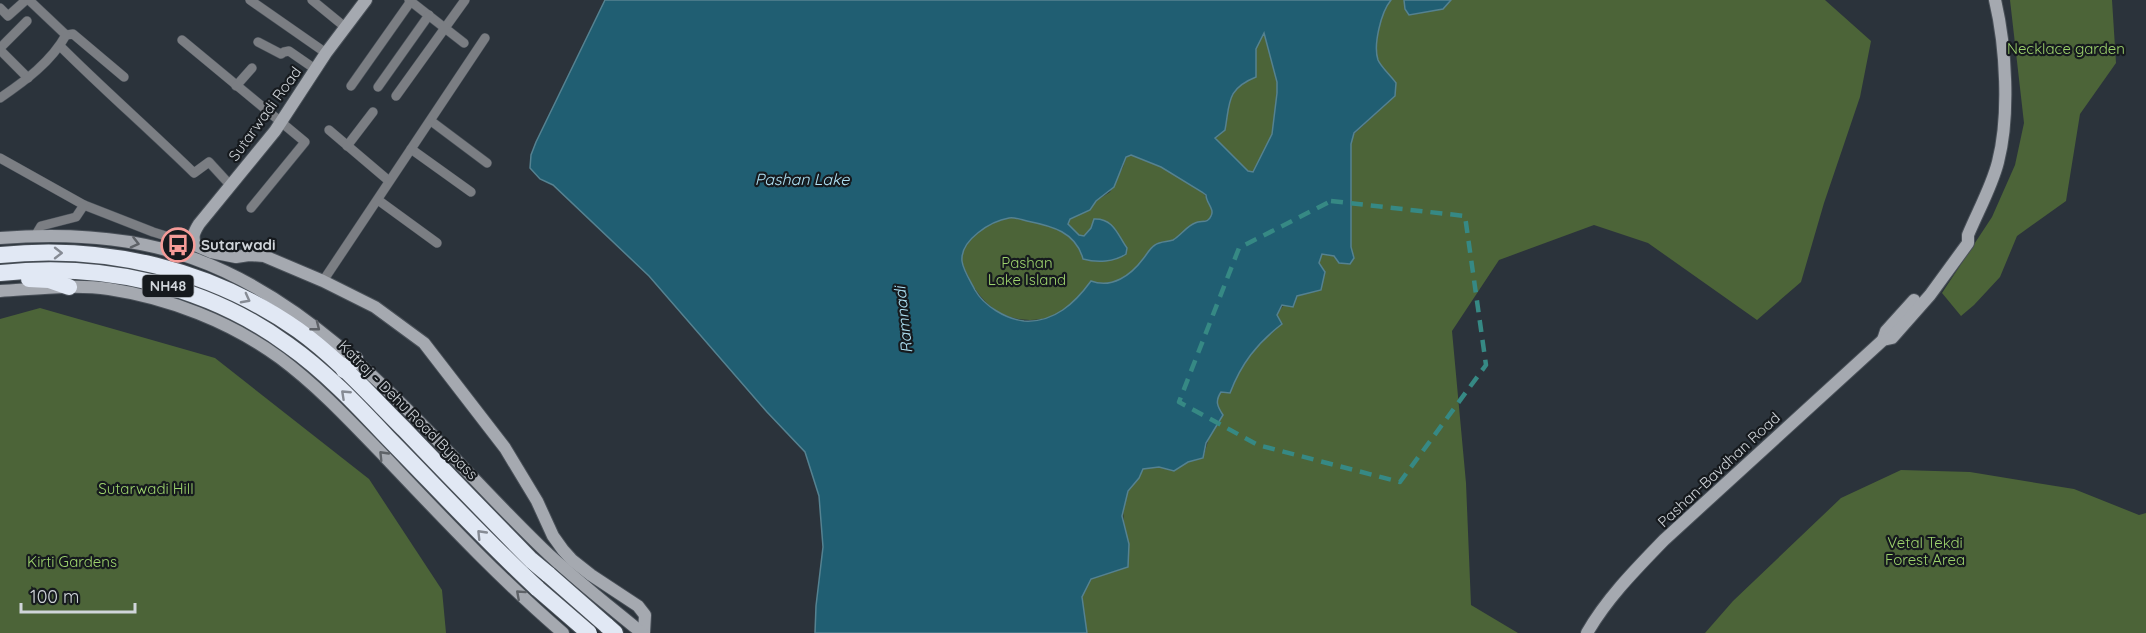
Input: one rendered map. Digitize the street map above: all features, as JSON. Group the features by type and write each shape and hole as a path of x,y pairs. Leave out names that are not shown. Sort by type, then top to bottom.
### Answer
{"highway":[{"name":"Katraj - Dehu Road Bypass","path":"0,255 39,252 111,256 152,264 230,291 266,310 350,364 366,390 531,560 610,629"},
{"name":"NH48","path":"0,273 70,270 109,273 148,280 223,307 258,325 282,350 354,402 538,589 589,633"},
{"path":"0,281 49,280 69,287"}],"street":[{"path":"0,8 8,16 28,0 66,35"},
{"path":"250,0 326,53"},
{"path":"312,0 345,27"},
{"name":"Sutarwadi Road","path":"195,245 194,231 281,121 326,53 366,0"},
{"path":"351,86 410,0 464,43"},
{"path":"396,96 465,0"},
{"name":"Pashan-Bavdhan Road","path":"1587,633 1599,612 1640,564 1883,340 1886,331 1924,290 1962,239 1968,235 1998,163 2004,126 2005,87 1995,0"},
{"path":"378,87 429,15"},
{"path":"27,21 0,49 28,78"},
{"path":"66,35 73,34 124,77"},
{"path":"0,98 28,78 60,46 66,35"},
{"path":"323,281 485,38"},
{"path":"182,40 305,142 251,208"},
{"path":"258,42 281,54 289,51 315,69"},
{"path":"60,46 89,76 131,111 194,173 209,162 231,186"},
{"path":"236,86 252,68"},
{"path":"347,146 373,112"},
{"path":"431,121 488,163"},
{"path":"329,130 389,181"},
{"path":"411,149 471,192"},
{"path":"0,158 84,205 153,232 210,252 236,257 264,256 323,281 375,307 424,343 505,448 553,536 572,560 638,606 645,615 643,633"},
{"path":"378,200 437,243"},
{"path":"35,236 40,226 76,216 84,205"},
{"path":"0,238 35,236 114,238 192,258 236,277 274,298 306,320 580,583 643,633"},
{"path":"0,291 69,287 107,289 144,296 176,305 282,350 508,584 563,633"},
{"path":"532,538 539,532 544,516"},
{"path":"548,619 580,583"}],"highlighted area":[{"path":"1331,201 1465,216 1486,365 1400,482 1258,445 1179,402 1239,248"}],"green space":[{"path":"1391,0 1404,0 1405,9 1443,9 1451,0 1825,0 1871,41 1860,97 1824,203 1801,282 1757,320 1648,243 1594,225 1499,260 1452,331 1466,483 1471,605 1518,633 1087,633 1082,597 1091,579 1129,544 1124,523 1124,503 1129,490 1143,469 1159,467 1174,471 1188,462 1203,458 1218,407 1217,399 1221,392 1230,393 1251,355 1282,324 1277,315 1285,304 1301,295 1321,290 1325,272 1319,263 1322,254 1334,256 1339,263 1350,264 1350,144 1354,134 1395,96 1396,83 1381,66 1377,54 1379,29 1384,12"},
{"name":"Necklace garden","path":"2010,0 2112,0 2116,63 2080,114 2066,201 2017,236 2000,277 1961,316 1942,293 1992,217 2015,165 2024,123"},
{"path":"1264,32 1277,82 1277,93 1272,134 1254,172 1248,171 1215,138 1225,130 1232,96 1248,80 1256,49"},
{"name":"Pashan Lake Island","path":"1131,155 1161,167 1202,192 1212,209 1211,217 1196,223 1173,240 1156,244 1136,267 1119,280 1105,283 1091,281 1068,307 1057,315 1038,320 1013,318 1002,314 983,299 964,268 963,253 971,239 978,233 1002,220 1019,219 1059,230 1076,245 1083,259 1106,261 1126,254 1127,248 1118,235 1091,228 1084,236 1079,235 1068,224 1070,219 1090,210 1096,201 1110,192 1126,157"},
{"name":"Sutarwadi Hill","path":"40,308 215,358 369,479 442,590 446,633 0,633 0,319"},
{"name":"Vetal Tekdi Forest Area","path":"1901,470 1970,472 2074,489 2139,515 2146,513 2146,633 1705,633 1733,601 1841,498"}],"water":[{"name":"Pashan Lake","path":"605,0 1391,0 1384,12 1379,29 1377,54 1379,63 1396,83 1395,96 1354,133 1351,144 1351,247 1354,258 1350,264 1339,263 1334,256 1322,254 1319,263 1325,272 1321,290 1297,296 1293,307 1282,305 1277,315 1282,324 1251,355 1230,393 1221,392 1219,395 1219,409 1223,415 1206,443 1203,458 1188,462 1174,471 1159,467 1143,469 1128,491 1122,516 1129,544 1128,567 1091,579 1082,597 1087,633 815,633 823,547 819,496 805,452 767,412 649,276 553,185 540,179 530,168 531,155","holes":["1264,33 1277,82 1277,93 1272,134 1253,172 1248,171 1215,138 1225,130 1229,105 1234,92 1256,77 1256,49","1131,155 1161,167 1206,195 1212,211 1210,218 1192,224 1173,240 1155,245 1133,270 1120,279 1106,283 1091,281 1071,304 1045,319 1024,321 1010,318 996,311 979,296 965,272 962,261 963,253 971,239 978,233 1002,220 1016,218 1054,228 1075,242 1083,259 1106,261 1126,254 1127,248 1115,229 1106,221 1094,219 1091,228 1084,236 1079,235 1068,224 1070,219 1090,210 1096,201 1114,187 1126,157"]},
{"path":"1404,0 1451,0 1443,9 1409,15 1405,9"}],"place":[{"name":"Sutarwadi","path":"178,245"}],"water label":[{"name":"Ramnadi","path":"903,320"}],"park label":[{"name":"Kirti Gardens","path":"72,562"}]}
